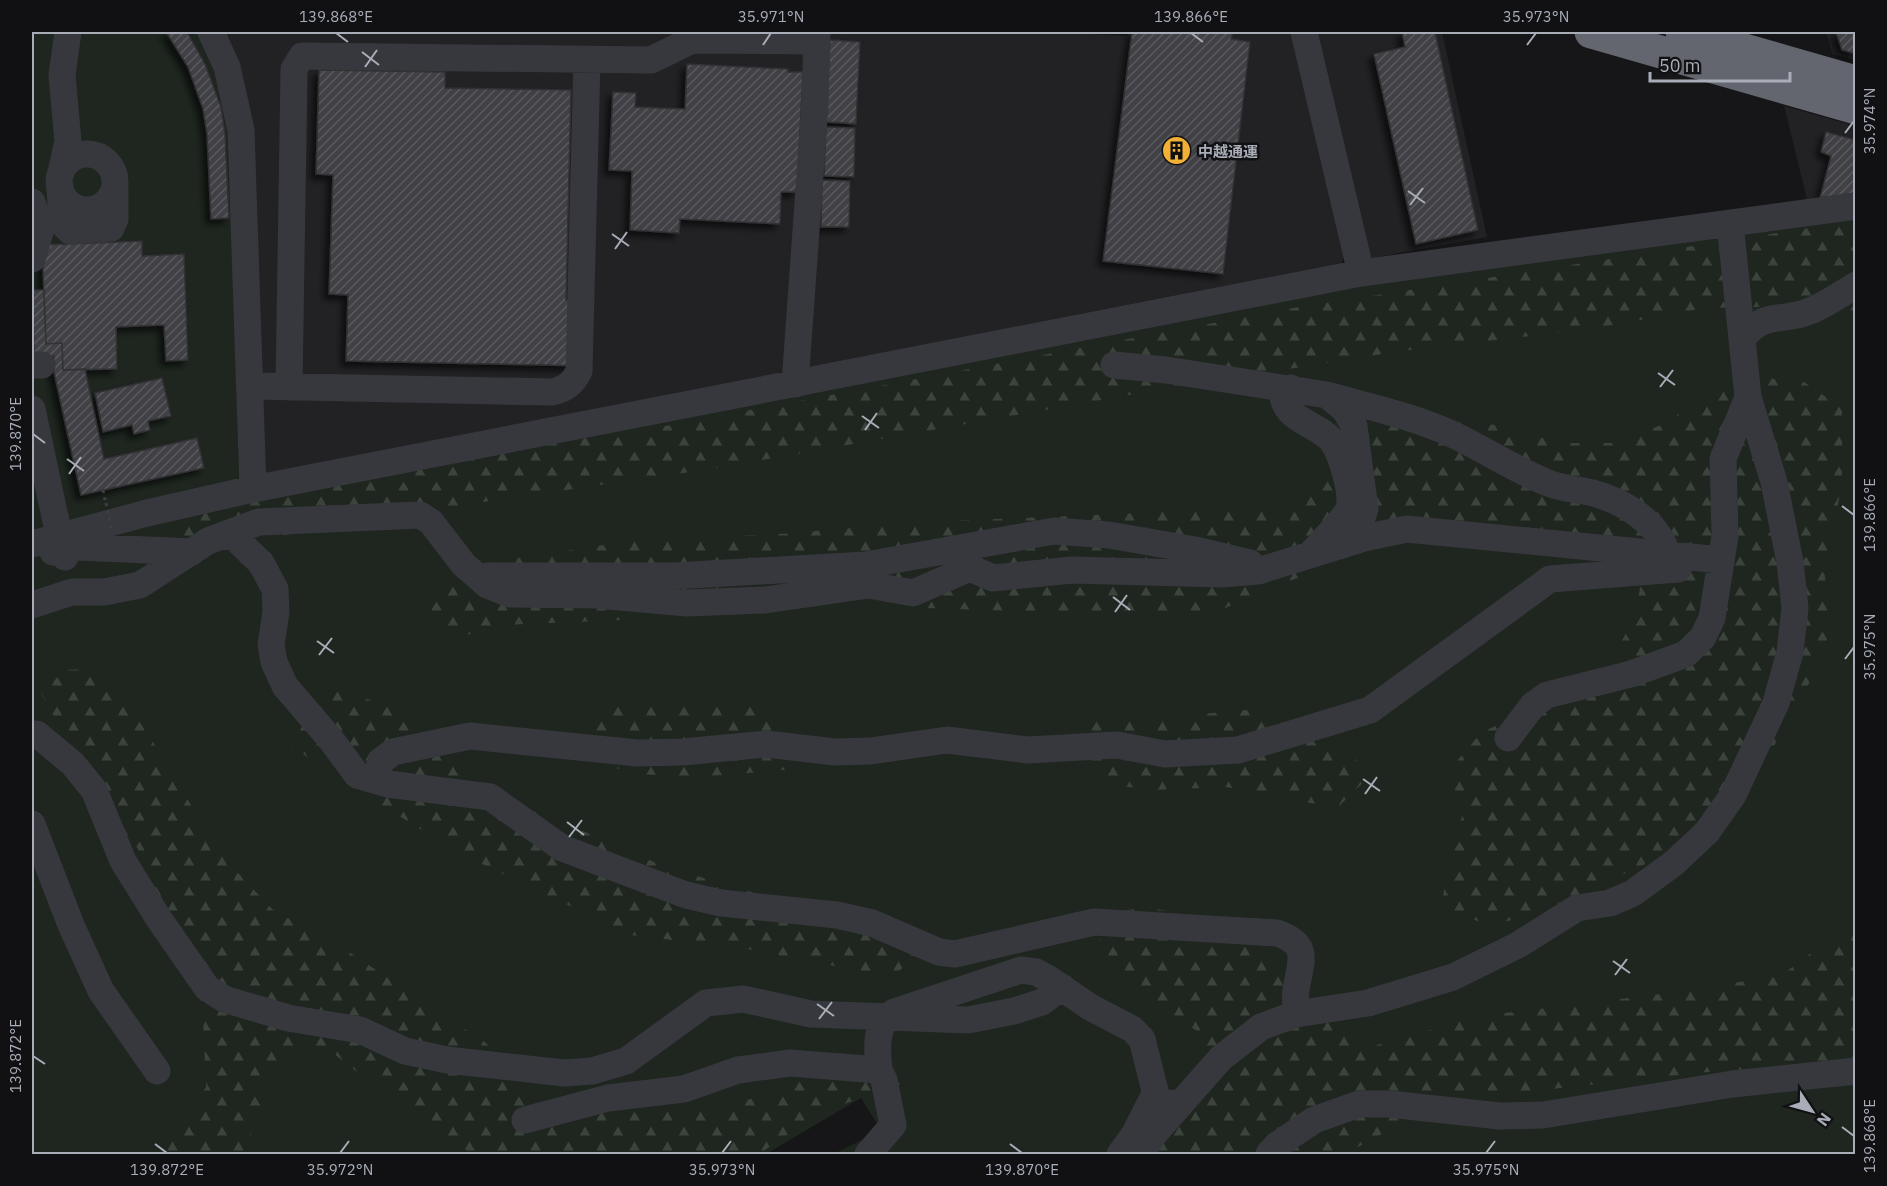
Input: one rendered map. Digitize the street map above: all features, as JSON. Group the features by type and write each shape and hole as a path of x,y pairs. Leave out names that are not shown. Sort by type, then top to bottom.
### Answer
{"highway":[{"path":"1591,32 1856,108"},
{"path":"1682,32 1856,82"}],"street":[{"path":"68,32 62,75 68,133 61,177 66,199 72,206 90,210 107,202 115,186 112,169 99,156 77,146 68,133"},
{"path":"211,32 227,67 241,130 253,489"},
{"path":"1304,32 1361,273"},
{"path":"289,387 294,69 298,61 309,55 651,60 692,40 816,36 815,105 795,384"},
{"path":"250,386 552,392 564,390 575,380 579,370 587,60"},
{"path":"61,177 72,159 81,155 99,156"},
{"path":"32,202 41,230 32,259"},
{"path":"32,544 147,513 253,489 1361,273 1856,206"},
{"path":"1119,1155 1165,1098 1261,1027 1296,1014 1368,1003 1453,977 1518,945 1576,908 1610,903 1633,893 1674,863 1707,831 1733,795 1776,703 1790,652 1795,608 1790,562 1774,482 1748,397 1730,223"},
{"path":"1742,339 1752,326 1767,318 1809,312 1856,285"},
{"path":"1114,365 1291,388 1407,416 1452,435 1548,483 1573,491 1593,493 1616,502 1646,521 1660,534 1672,562"},
{"path":"1291,388 1283,394 1283,400 1297,418 1331,440 1349,484 1348,509 1310,555"},
{"path":"1327,395 1345,410 1354,426 1365,509 1354,541"},
{"path":"1508,738 1533,705 1547,695 1631,674 1686,654 1703,637 1712,618 1725,536 1723,459 1748,397"},
{"path":"32,410 72,592"},
{"path":"32,605 72,592 104,592 140,585 208,541 259,522 420,515 431,522 464,565 487,585 510,594 597,595 687,603 765,600 870,585 913,593 970,568 993,578 1072,570 1222,574 1258,571 1354,541 1407,529 1633,562 1721,560"},
{"path":"477,576 674,576 866,565 1054,531 1109,536 1173,546 1272,567"},
{"path":"224,535 235,538 261,563 275,589 276,612 271,645 273,662 285,686 332,741 357,775 374,780 490,797 562,848 686,895 721,903 845,917 872,924 939,952 955,954 1094,922 1277,933 1288,936 1298,945 1302,954 1303,966 1296,990 1296,1014"},
{"path":"32,559 79,547 192,552"},
{"path":"374,780 382,760 393,752 470,736 637,753 683,752 766,744 835,752 870,751 947,740 1028,750 1117,745 1165,754 1238,750 1370,710 1550,579 1633,562"},
{"path":"33,733 73,764 94,790 123,861 159,919 207,988 224,999 288,1018 360,1030 405,1051 447,1060 564,1073 592,1071 626,1061 706,1003 743,999 811,1014 968,1020 1014,1011 1042,1002 1062,987"},
{"path":"32,824 71,925 101,991 158,1071"},
{"path":"868,1155 893,1125 884,1080 879,1070 878,1035 884,1018 894,1012 1021,970 1036,972 1062,987 1090,1007 1132,1029 1142,1040 1165,1098 1147,1144"},
{"path":"525,1120 608,1098 684,1089 738,1070 790,1063 879,1070"},
{"path":"1269,1155 1277,1145 1314,1120 1359,1104 1389,1104 1500,1116 1543,1115 1733,1084 1856,1071"}],"path":[{"path":"103,490 112,532"}],"shaded area":[{"path":"223,32 1053,32 1127,36 1128,32 1296,32 1348,252 1341,263 267,473 264,471"},
{"path":"1312,32 1442,32 1487,237 1372,258 1365,252"},
{"path":"1826,32 1855,32 1855,60 1832,54"},
{"path":"1784,106 1855,126 1855,196 1808,203"}],"green space":[{"path":"32,32 200,32 229,113 239,480 32,532"},
{"path":"1855,215 1855,1154 834,1154 881,1130 861,1098 766,1154 32,1154 32,548 97,532 1372,284"},
{"path":"1855,221 1855,316 1800,306 1705,308 1591,329 1401,351 1152,391 717,468 435,509 203,549 183,538 179,521 186,497 312,473 634,432 1293,308"},
{"path":"1730,374 1804,382 1842,408 1842,482 1825,578 1835,620 1804,695 1747,791 1652,861 1535,914 1493,925 1441,911 1450,849 1462,817 1450,769 1481,733 1604,672 1629,628 1640,590 1587,552 1439,527 1350,556 1213,613 1120,615 926,608 866,588 621,620 499,625 454,639 422,604 429,586 485,563 657,537 767,535 925,522 1282,507 1319,488 1375,425 1427,416 1495,425 1561,443 1618,443 1668,422"},
{"path":"90,669 132,707 221,855 273,910 343,948 486,1043 525,1094 547,1110 625,1113 733,1105 825,1073 869,1081 903,1083 819,1113 759,1154 473,1154 429,1128 324,1046 298,1046 277,1060 244,1154 144,1154 176,1135 206,1087 203,1019 186,967 138,849 83,782 68,742 41,693 65,670"},
{"path":"339,688 393,709 511,799 576,828 663,866 758,894 924,949 892,977 747,949 631,935 461,854 334,776 292,746 305,721"},
{"path":"621,700 696,707 755,704 797,734 797,769 698,777 637,774 595,762 586,726"},
{"path":"1246,710 1309,726 1374,772 1337,808 1226,787 1150,790 1088,781 1072,740 1088,717 1168,717"},
{"path":"1143,907 1188,914 1259,953 1312,996 1334,1026 1366,1048 1480,1016 1685,991 1782,975 1855,919 1855,1067 1726,1070 1442,1101 1345,1154 1141,1154 1205,1061 1200,1033 1120,979 1100,945 1104,915"}],"building":[{"path":"166,32 187,32 205,64 221,107 225,134 229,218 211,219 207,134 203,109 188,67"},
{"name":"中越通運","path":"1132,32 1233,32 1231,39 1250,42 1223,274 1103,261"},
{"path":"1402,32 1435,32 1478,230 1416,244 1374,54 1405,47"},
{"path":"1836,32 1856,32 1856,54 1842,50"},
{"path":"830,40 860,42 856,124 826,122"},
{"path":"687,64 788,69 788,72 803,72 797,192 781,192 780,224 680,219 679,233 630,230 632,171 609,170 613,92 636,93 635,107 685,109"},
{"path":"319,70 445,72 445,88 571,90 566,300 590,300 589,366 346,361 348,295 329,294 333,175 316,174"},
{"path":"826,127 855,128 854,177 824,176"},
{"path":"1826,132 1856,140 1856,193 1820,198 1831,156 1821,152"},
{"path":"822,180 850,181 849,227 821,227"},
{"path":"142,241 142,256 184,254 188,360 166,361 164,325 116,327 117,369 63,370 62,343 46,344 42,245"},
{"path":"33,290 44,290 46,344 62,343 63,370 85,369 104,459 197,438 204,468 81,495 53,368 54,356 34,357"},
{"path":"162,378 171,416 148,421 150,430 134,434 132,425 103,432 95,393"}],"place":[{"name":"中越通運","path":"1177,151"}]}
